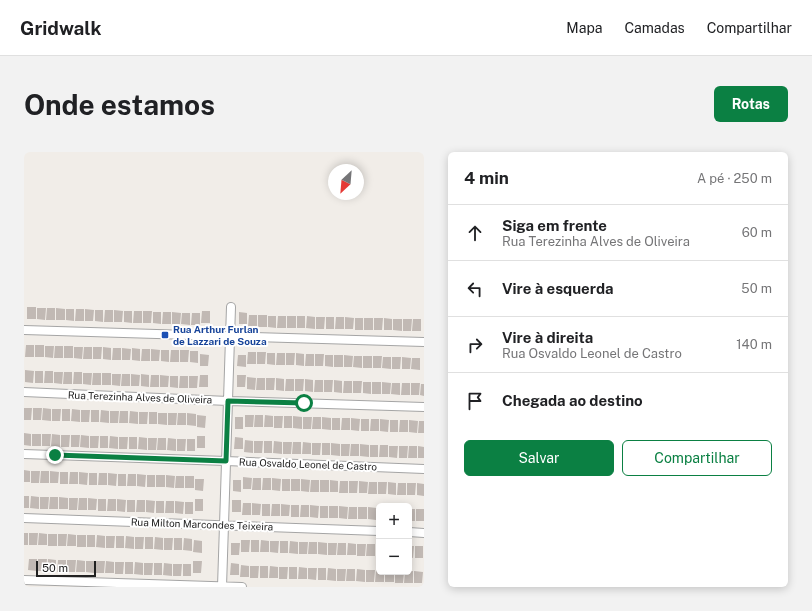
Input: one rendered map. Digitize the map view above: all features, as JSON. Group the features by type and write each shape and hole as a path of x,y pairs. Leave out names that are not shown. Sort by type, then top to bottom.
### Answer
{"street":[{"path":"222,587 231,307"},
{"path":"24,330 424,342"},
{"name":"Rua Terezinha Alves de Oliveira","path":"24,392 228,401 424,407"},
{"name":"Rua Osvaldo Leonel de Castro","path":"24,454 424,469"},
{"name":"Rua Milton Marcondes Teixeira","path":"24,518 376,531"},
{"path":"412,532 424,533"},
{"path":"24,580 242,587"}],"building":[{"path":"27,307 36,307 36,319 27,319"},
{"path":"37,308 46,308 45,320 37,319"},
{"path":"47,308 55,308 55,320 46,320"},
{"path":"56,308 65,309 65,320 56,320"},
{"path":"66,309 74,309 74,321 66,320"},
{"path":"76,309 84,309 84,321 75,321"},
{"path":"85,309 94,310 93,321 85,321"},
{"path":"95,310 103,310 103,322 95,321"},
{"path":"105,310 113,310 113,322 104,322"},
{"path":"114,310 123,311 122,322 114,322"},
{"path":"124,311 132,311 132,323 124,322"},
{"path":"134,311 142,311 142,323 133,323"},
{"path":"143,311 152,311 151,323 143,323"},
{"path":"202,311 210,311 210,323 201,323"},
{"path":"153,312 161,312 161,324 153,323"},
{"path":"163,312 171,312 171,324 162,324"},
{"path":"172,312 181,313 180,324 172,324"},
{"path":"239,312 247,313 247,324 239,324"},
{"path":"182,313 190,313 190,325 181,324"},
{"path":"192,313 200,313 200,325 191,325"},
{"path":"249,315 257,315 257,327 248,327"},
{"path":"258,315 267,315 267,327 258,327"},
{"path":"268,316 276,316 276,328 268,327"},
{"path":"278,316 286,316 286,328 277,328"},
{"path":"287,316 296,316 296,328 287,328"},
{"path":"297,316 305,316 305,328 297,328"},
{"path":"307,316 315,317 315,329 306,328"},
{"path":"316,317 325,317 324,329 316,329"},
{"path":"326,317 334,317 334,329 326,329"},
{"path":"336,317 344,317 344,329 335,329"},
{"path":"345,317 354,318 353,329 345,329"},
{"path":"355,318 363,318 363,330 355,330"},
{"path":"364,318 373,318 373,330 364,330"},
{"path":"374,318 383,318 382,330 374,330"},
{"path":"384,318 392,319 392,330 384,330"},
{"path":"393,319 402,319 402,331 393,330"},
{"path":"403,319 412,319 411,331 403,331"},
{"path":"413,319 421,319 421,331 412,331"},
{"path":"26,345 34,345 34,357 25,357"},
{"path":"35,345 44,345 44,357 35,357"},
{"path":"45,346 54,346 53,358 45,357"},
{"path":"55,346 63,346 63,358 54,358"},
{"path":"64,346 73,346 73,358 64,358"},
{"path":"74,347 83,347 82,359 74,358"},
{"path":"84,347 92,347 92,359 83,359"},
{"path":"93,347 102,347 101,359 93,359"},
{"path":"103,347 111,348 111,360 103,359"},
{"path":"113,348 121,348 121,360 112,360"},
{"path":"122,348 131,349 130,360 122,360"},
{"path":"132,348 140,349 140,361 132,360"},
{"path":"142,349 150,349 150,361 141,361"},
{"path":"151,349 160,350 159,361 151,361"},
{"path":"161,350 169,350 169,362 161,361"},
{"path":"171,350 179,350 179,362 170,362"},
{"path":"180,350 189,350 188,362 180,362"},
{"path":"190,351 198,351 198,363 190,362"},
{"path":"248,352 256,352 256,364 247,364"},
{"path":"257,352 266,352 265,364 257,364"},
{"path":"267,353 275,353 275,365 267,364"},
{"path":"277,353 285,353 285,365 276,365"},
{"path":"286,353 295,353 294,365 286,365"},
{"path":"296,353 304,354 304,366 296,365"},
{"path":"200,354 209,355 208,366 200,366"},
{"path":"306,354 314,354 314,366 305,366"},
{"path":"315,354 324,354 323,366 315,366"},
{"path":"238,355 246,355 246,367 237,366"},
{"path":"325,355 333,355 333,367 325,366"},
{"path":"334,355 343,355 343,367 334,367"},
{"path":"344,355 353,356 352,367 344,367"},
{"path":"354,356 362,356 362,368 353,367"},
{"path":"363,356 372,356 372,368 363,368"},
{"path":"373,356 382,356 381,368 373,368"},
{"path":"383,357 391,357 391,369 382,368"},
{"path":"392,357 401,357 400,369 392,369"},
{"path":"402,357 411,358 410,369 402,369"},
{"path":"412,358 420,358 420,370 411,369"},
{"path":"25,370 34,371 33,383 25,382"},
{"path":"35,371 43,371 43,383 35,383"},
{"path":"45,371 53,371 53,383 44,383"},
{"path":"54,372 63,372 62,384 54,383"},
{"path":"64,372 72,372 72,384 63,384"},
{"path":"74,372 82,372 82,384 73,384"},
{"path":"83,373 92,373 91,385 83,384"},
{"path":"93,373 101,373 101,385 92,385"},
{"path":"102,373 111,373 111,385 102,385"},
{"path":"112,374 121,374 120,386 112,385"},
{"path":"122,374 130,374 130,386 121,386"},
{"path":"131,374 140,375 139,386 131,386"},
{"path":"141,374 149,375 149,387 141,386"},
{"path":"151,375 159,375 159,387 150,387"},
{"path":"160,375 169,376 168,387 160,387"},
{"path":"200,375 208,375 208,387 199,387"},
{"path":"237,375 246,375 245,387 237,387"},
{"path":"170,376 178,376 178,388 170,387"},
{"path":"180,376 188,376 188,388 179,388"},
{"path":"189,376 198,376 197,388 189,388"},
{"path":"247,377 256,378 255,390 247,389"},
{"path":"257,378 265,378 265,390 256,390"},
{"path":"266,378 275,378 274,390 266,390"},
{"path":"276,378 284,379 284,391 276,390"},
{"path":"286,379 294,379 294,391 285,391"},
{"path":"295,379 304,379 303,391 295,391"},
{"path":"305,379 313,380 313,392 305,391"},
{"path":"315,380 323,380 323,392 314,392"},
{"path":"324,380 333,380 332,392 324,392"},
{"path":"334,380 342,381 342,393 334,392"},
{"path":"344,381 352,381 352,393 343,393"},
{"path":"353,381 362,381 361,393 353,393"},
{"path":"363,382 371,382 371,394 363,393"},
{"path":"372,382 381,382 381,394 372,394"},
{"path":"382,382 391,383 390,394 382,394"},
{"path":"392,383 400,383 400,395 391,394"},
{"path":"402,383 410,383 410,395 401,395"},
{"path":"411,383 420,383 419,395 411,395"},
{"path":"421,384 424,384 424,396 420,395"},
{"path":"24,408 32,408 31,420 24,420"},
{"path":"33,408 42,408 41,420 33,420"},
{"path":"43,408 51,409 51,421 42,420"},
{"path":"52,409 61,409 60,421 52,421"},
{"path":"62,409 70,409 70,421 62,421"},
{"path":"72,409 80,410 80,422 71,421"},
{"path":"81,410 90,410 89,422 81,422"},
{"path":"91,410 99,410 99,422 91,422"},
{"path":"101,410 109,411 109,423 100,422"},
{"path":"110,411 119,411 118,423 110,423"},
{"path":"120,411 128,411 128,423 119,423"},
{"path":"130,411 138,412 138,424 129,423"},
{"path":"139,412 148,412 147,424 139,424"},
{"path":"149,412 157,412 157,424 149,424"},
{"path":"158,413 167,413 167,425 158,424"},
{"path":"168,413 177,413 176,425 168,425"},
{"path":"178,413 186,413 186,425 177,425"},
{"path":"187,413 196,414 196,426 187,425"},
{"path":"197,415 206,416 205,428 197,427"},
{"path":"245,415 254,415 253,427 245,427"},
{"path":"255,415 263,415 263,427 254,427"},
{"path":"265,415 273,416 273,427 264,427"},
{"path":"274,416 283,416 282,428 274,428"},
{"path":"284,416 292,416 292,428 284,428"},
{"path":"293,416 302,417 302,429 293,428"},
{"path":"235,417 243,417 243,429 235,429"},
{"path":"303,417 312,417 311,429 303,429"},
{"path":"313,417 321,417 321,429 312,429"},
{"path":"322,417 331,418 331,430 322,429"},
{"path":"332,418 340,418 340,430 332,430"},
{"path":"342,418 350,418 350,430 341,430"},
{"path":"351,418 360,419 359,431 351,430"},
{"path":"361,419 369,419 369,431 361,431"},
{"path":"371,419 379,419 379,431 370,431"},
{"path":"380,419 389,420 388,432 380,431"},
{"path":"390,420 398,420 398,432 390,432"},
{"path":"400,420 408,420 408,432 399,432"},
{"path":"409,420 418,421 417,433 409,432"},
{"path":"419,421 424,421 424,433 418,433"},
{"path":"24,433 31,434 31,446 24,445"},
{"path":"32,434 41,434 41,446 32,446"},
{"path":"42,434 51,434 50,446 42,446"},
{"path":"52,434 60,435 60,447 51,446"},
{"path":"61,435 70,435 69,447 61,447"},
{"path":"71,435 80,435 79,447 71,447"},
{"path":"81,435 89,436 89,448 80,447"},
{"path":"90,436 99,436 98,448 90,448"},
{"path":"100,436 108,436 108,448 100,448"},
{"path":"110,436 118,437 118,449 109,448"},
{"path":"197,436 205,436 205,448 197,448"},
{"path":"119,437 128,437 127,449 119,449"},
{"path":"129,437 137,437 137,449 129,449"},
{"path":"139,437 147,438 147,450 138,449"},
{"path":"235,437 243,438 243,449 234,449"},
{"path":"148,438 157,438 156,450 148,450"},
{"path":"158,438 166,438 166,450 157,450"},
{"path":"168,438 176,439 176,451 167,450"},
{"path":"177,439 186,439 185,451 177,451"},
{"path":"187,439 195,439 195,451 187,451"},
{"path":"245,440 253,441 253,453 244,452"},
{"path":"254,441 263,441 262,453 254,453"},
{"path":"264,441 272,441 272,453 264,453"},
{"path":"274,441 282,442 282,454 273,453"},
{"path":"283,442 292,442 291,454 283,454"},
{"path":"293,442 301,442 301,454 292,454"},
{"path":"303,442 311,443 311,454 302,454"},
{"path":"312,443 321,443 320,455 312,455"},
{"path":"322,443 330,443 330,455 322,455"},
{"path":"331,443 340,444 340,456 331,455"},
{"path":"341,444 350,444 349,456 341,456"},
{"path":"351,444 359,444 359,456 350,456"},
{"path":"360,444 369,445 369,457 360,456"},
{"path":"370,445 378,445 378,457 370,457"},
{"path":"380,445 388,445 388,457 379,457"},
{"path":"389,446 398,446 397,458 389,457"},
{"path":"399,446 408,446 407,458 399,458"},
{"path":"409,446 417,446 417,458 408,458"},
{"path":"418,446 424,447 424,458 418,458"},
{"path":"24,470 30,471 30,482 24,482"},
{"path":"31,471 40,471 39,483 31,483"},
{"path":"41,471 49,471 49,483 40,483"},
{"path":"50,471 59,472 58,483 50,483"},
{"path":"60,472 68,472 68,484 60,484"},
{"path":"70,472 78,472 78,484 69,484"},
{"path":"79,472 88,473 87,485 79,484"},
{"path":"89,473 97,473 97,485 89,485"},
{"path":"99,473 107,473 107,485 98,485"},
{"path":"108,473 117,474 116,486 108,485"},
{"path":"118,474 126,474 126,486 118,486"},
{"path":"128,474 136,474 136,486 127,486"},
{"path":"137,474 146,475 145,487 137,486"},
{"path":"147,475 155,475 155,487 147,487"},
{"path":"156,475 165,475 165,487 156,487"},
{"path":"166,475 175,476 174,488 166,487"},
{"path":"176,476 184,476 184,488 175,488"},
{"path":"185,476 194,476 194,488 185,488"},
{"path":"243,477 252,478 251,489 243,489"},
{"path":"253,478 261,478 261,490 252,490"},
{"path":"263,478 271,478 271,490 262,490"},
{"path":"272,478 281,479 280,491 272,490"},
{"path":"195,479 204,479 203,491 195,490"},
{"path":"282,479 290,479 290,491 282,491"},
{"path":"291,479 300,479 300,491 291,491"},
{"path":"301,479 310,480 309,492 301,491"},
{"path":"233,480 241,480 241,492 233,491"},
{"path":"311,480 319,480 319,492 310,492"},
{"path":"320,480 329,480 329,492 320,492"},
{"path":"330,480 338,481 338,492 330,492"},
{"path":"340,481 348,481 348,493 339,493"},
{"path":"349,481 358,481 357,493 349,493"},
{"path":"359,481 368,482 367,493 359,493"},
{"path":"369,482 377,482 377,494 368,494"},
{"path":"378,482 387,482 386,494 378,494"},
{"path":"388,482 396,483 396,495 388,494"},
{"path":"398,483 406,483 406,495 397,495"},
{"path":"407,483 416,483 415,495 407,495"},
{"path":"417,483 424,484 424,496 417,495"},
{"path":"24,496 29,496 29,508 24,508"},
{"path":"31,496 39,497 39,509 30,508"},
{"path":"40,497 49,497 48,509 40,509"},
{"path":"50,497 58,497 58,509 49,509"},
{"path":"59,497 68,498 68,509 59,509"},
{"path":"69,498 78,498 77,510 69,510"},
{"path":"79,498 87,498 87,510 78,510"},
{"path":"88,498 97,499 96,510 88,510"},
{"path":"98,499 106,499 106,511 98,511"},
{"path":"108,499 116,499 116,511 107,511"},
{"path":"117,499 126,500 125,512 117,511"},
{"path":"195,499 203,499 203,511 195,511"},
{"path":"127,500 135,500 135,512 127,512"},
{"path":"137,500 145,500 145,512 136,512"},
{"path":"146,500 155,501 154,513 146,512"},
{"path":"232,500 241,500 241,512 232,512"},
{"path":"156,501 164,501 164,513 156,513"},
{"path":"166,501 174,501 174,513 165,513"},
{"path":"175,501 184,502 183,514 175,513"},
{"path":"185,502 193,502 193,514 185,514"},
{"path":"243,503 251,503 251,515 242,515"},
{"path":"252,503 261,504 260,515 252,515"},
{"path":"262,504 270,504 270,516 262,516"},
{"path":"272,504 280,504 280,516 271,516"},
{"path":"281,504 290,505 289,516 281,516"},
{"path":"291,505 299,505 299,517 291,517"},
{"path":"301,505 309,505 309,517 300,517"},
{"path":"310,505 319,506 318,518 310,517"},
{"path":"320,506 328,506 328,518 320,518"},
{"path":"329,506 338,506 338,518 329,518"},
{"path":"339,506 348,507 347,519 339,518"},
{"path":"349,507 357,507 357,519 348,519"},
{"path":"358,507 367,507 367,519 358,519"},
{"path":"368,507 376,508 376,520 368,519"},
{"path":"412,509 415,509 415,521 412,521"},
{"path":"416,509 424,509 424,521 416,521"},
{"path":"24,533 28,533 28,545 24,545"},
{"path":"29,533 38,533 37,545 29,545"},
{"path":"39,533 47,534 47,545 38,545"},
{"path":"48,534 57,534 57,546 48,546"},
{"path":"58,534 67,534 66,546 58,546"},
{"path":"68,534 76,535 76,546 67,546"},
{"path":"77,535 86,535 86,547 77,547"},
{"path":"87,535 95,535 95,547 87,547"},
{"path":"97,535 105,536 105,548 96,547"},
{"path":"106,536 115,536 114,548 106,548"},
{"path":"116,536 124,536 124,548 116,548"},
{"path":"126,536 134,537 134,549 125,548"},
{"path":"135,537 144,537 143,549 135,549"},
{"path":"145,537 153,537 153,549 145,549"},
{"path":"155,537 163,538 163,550 154,549"},
{"path":"164,538 173,538 172,550 164,550"},
{"path":"174,538 182,538 182,550 174,550"},
{"path":"184,538 192,539 192,551 183,550"},
{"path":"194,540 202,541 202,553 193,552"},
{"path":"241,540 250,540 249,552 241,552"},
{"path":"251,540 259,540 259,552 251,552"},
{"path":"261,540 269,541 269,552 260,552"},
{"path":"270,541 279,541 278,553 270,552"},
{"path":"280,541 288,541 288,553 280,553"},
{"path":"290,541 298,542 298,554 289,553"},
{"path":"299,542 308,542 307,554 299,554"},
{"path":"309,542 317,542 317,554 308,554"},
{"path":"318,542 327,543 327,555 318,554"},
{"path":"231,543 240,543 239,555 231,555"},
{"path":"328,543 337,543 336,555 328,555"},
{"path":"338,543 346,543 346,555 337,555"},
{"path":"348,543 356,544 356,555 347,555"},
{"path":"357,544 366,544 365,556 357,556"},
{"path":"367,544 375,544 375,556 366,556"},
{"path":"412,546 414,546 413,558"},
{"path":"415,546 423,546 423,558 415,558"},
{"path":"29,559 37,559 37,571 28,570"},
{"path":"38,559 47,559 46,571 38,571"},
{"path":"48,559 56,560 56,571 47,571"},
{"path":"58,560 66,560 66,572 57,572"},
{"path":"67,560 76,560 75,572 67,572"},
{"path":"77,560 85,561 85,572 76,572"},
{"path":"86,561 95,561 94,573 86,572"},
{"path":"96,561 105,561 104,573 96,573"},
{"path":"106,561 114,562 114,573 105,573"},
{"path":"193,561 202,561 201,573 193,573"},
{"path":"115,562 124,562 123,574 115,574"},
{"path":"125,562 133,562 133,574 125,574"},
{"path":"135,562 143,563 143,575 134,574"},
{"path":"144,563 153,563 152,575 144,575"},
{"path":"154,563 162,563 162,575 154,575"},
{"path":"164,563 172,564 172,576 163,575"},
{"path":"231,563 239,564 239,575 230,575"},
{"path":"173,564 182,564 181,576 173,576"},
{"path":"183,564 191,564 191,576 183,576"},
{"path":"241,565 249,566 249,577 240,577"},
{"path":"250,566 259,566 258,578 250,578"},
{"path":"260,566 268,566 268,578 260,578"},
{"path":"270,566 278,567 278,578 269,578"},
{"path":"279,567 288,567 287,579 279,579"},
{"path":"289,567 297,567 297,579 289,579"},
{"path":"299,567 307,568 307,579 298,579"},
{"path":"308,568 317,568 316,580 308,579"},
{"path":"318,568 326,568 326,580 318,580"},
{"path":"328,568 336,569 336,581 327,580"},
{"path":"337,569 346,569 345,581 337,581"},
{"path":"347,569 355,569 355,581 346,581"},
{"path":"357,569 365,570 365,582 356,581"},
{"path":"366,570 375,570 374,582 366,582"},
{"path":"376,570 376,575 384,575 384,582 375,582"},
{"path":"413,571 413,583 404,583 405,575 412,575"},
{"path":"414,571 423,572 422,583 414,583"},
{"path":"385,575 394,575 394,582 385,582"},
{"path":"395,575 404,575 403,583 395,583"}],"place":[{"name":"Rua Arthur Furlan de Lazzari de Souza","path":"165,335"}],"route":[{"path":"55,455 226,461 228,401 304,403"}]}
